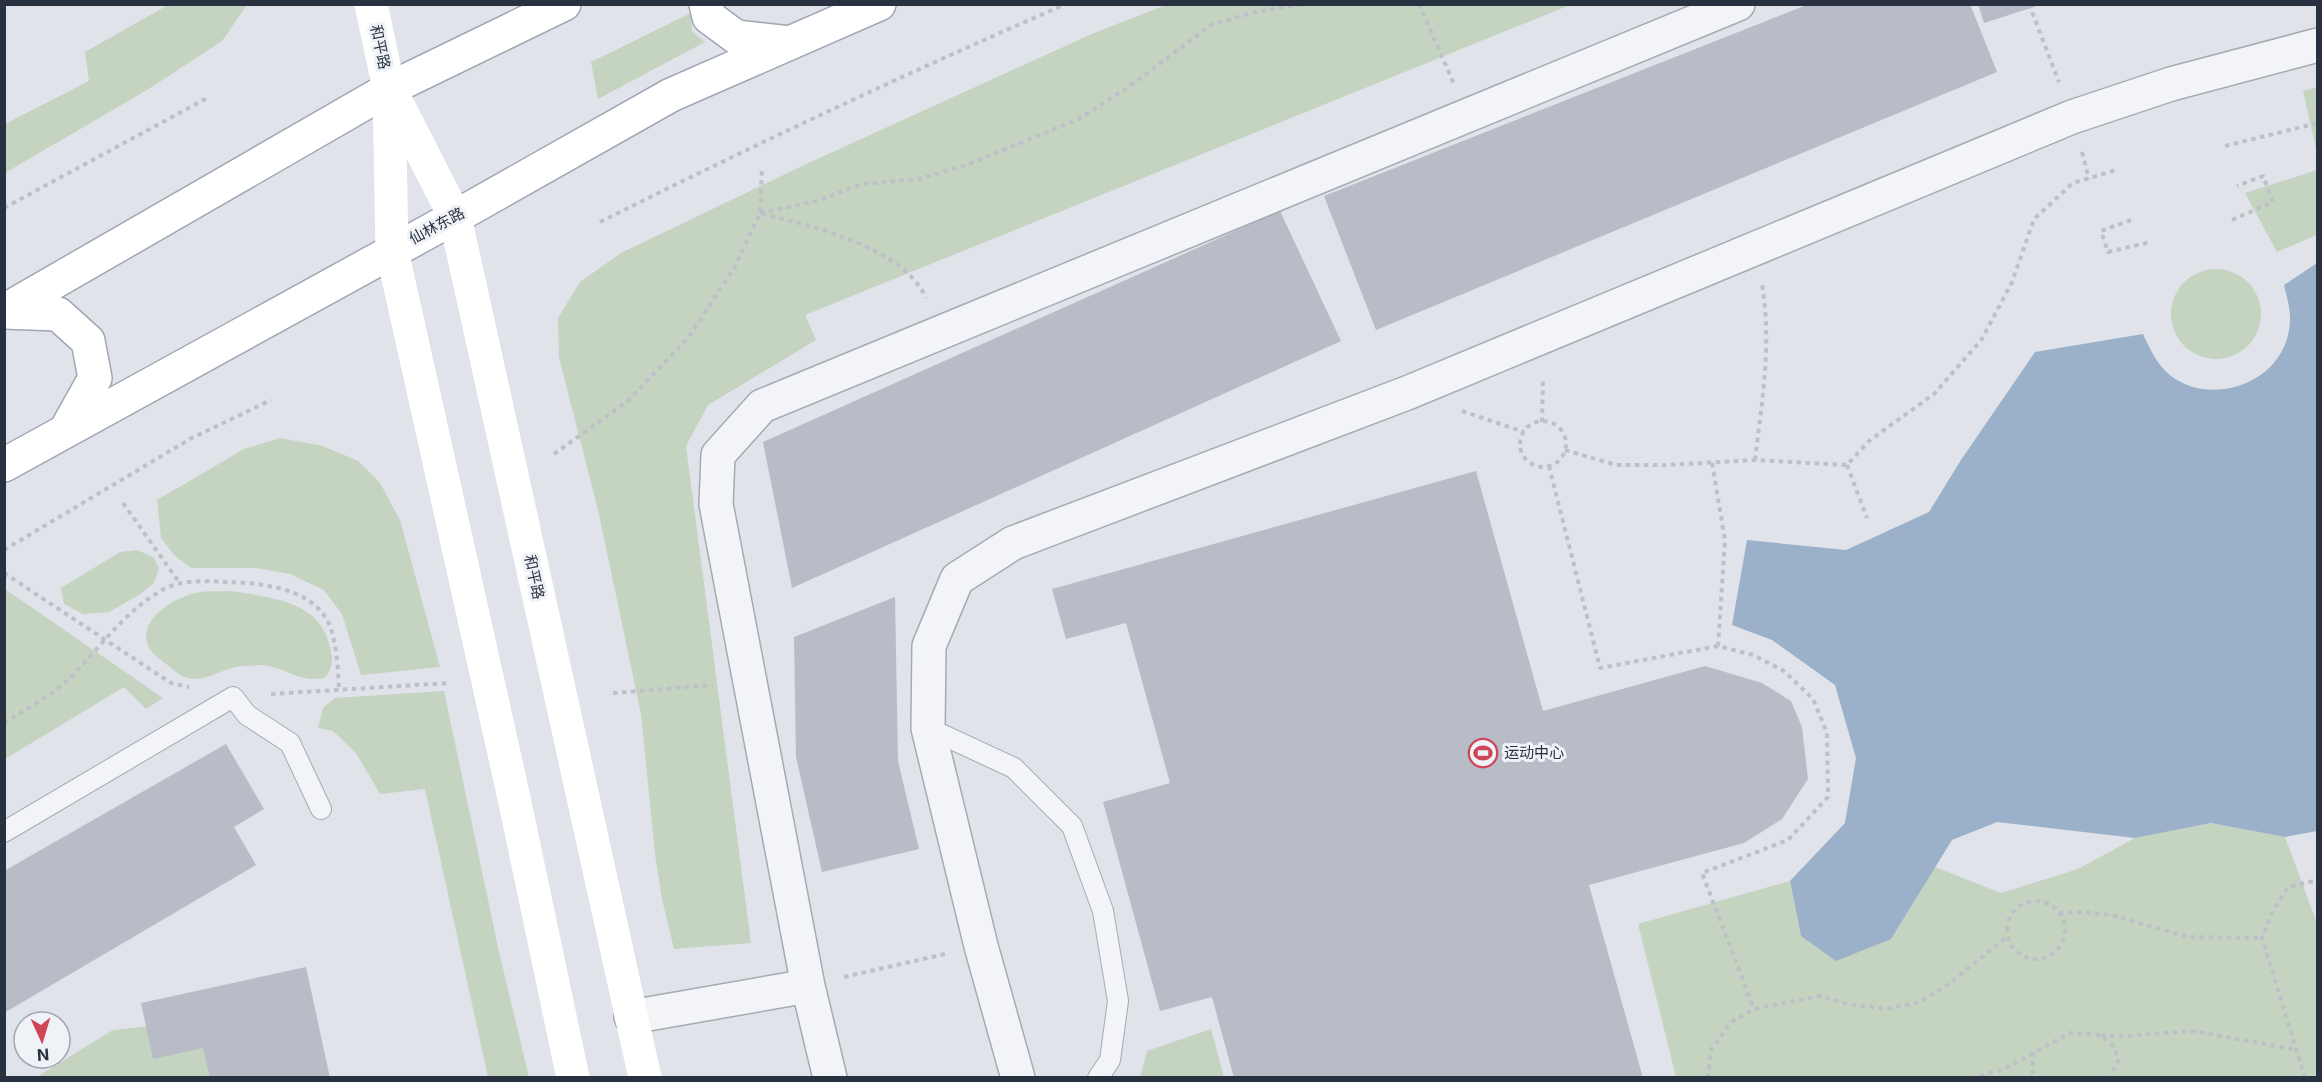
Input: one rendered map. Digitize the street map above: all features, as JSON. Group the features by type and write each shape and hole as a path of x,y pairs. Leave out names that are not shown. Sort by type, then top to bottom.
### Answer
{"street":[{"name":"和平路","path":"371,4 389,88 392,251 517,810 573,1077"},
{"path":"4,312 389,88 564,4"},
{"path":"706,4 709,17 736,37 789,43"},
{"name":"仙林东路","path":"4,465 455,217 671,95 879,4"},
{"path":"830,1077 808,986 716,504 718,454 762,406 1738,4"},
{"path":"1018,1077 981,946 928,728 929,646 957,579 1013,543 1407,393 2072,117 2189,79 2318,45"},
{"name":"和平路","path":"389,88 455,217 645,1077"},
{"path":"4,312 58,314 88,341 95,378 66,430"},
{"path":"631,1017 808,986"}],"lane":[{"path":"4,832 232,697 247,715 290,743 321,809"},
{"path":"928,728 1014,768 1072,826 1103,911 1118,1000 1110,1060 1098,1077"}],"path":[{"path":"600,222 736,153 948,55 1066,4"},
{"path":"760,213 817,201 862,184 919,178 967,165 1079,119 1130,86 1211,25 1259,11 1305,4"},
{"path":"1419,4 1468,115"},
{"path":"4,208 209,97"},
{"path":"2225,147 2318,123"},
{"path":"554,454 628,401 688,338 734,268 760,213 762,167"},
{"path":"1847,465 1869,441 1934,394 1982,339 2012,282 2034,219 2073,183 2116,170"},
{"path":"2232,220 2273,202 2263,176 2237,186"},
{"path":"760,213 817,227 889,258 921,288 941,332"},
{"path":"2132,220 2101,231 2108,252 2150,242"},
{"path":"1755,248 1765,302 1765,381 1755,460"},
{"path":"4,550 190,439 271,400"},
{"path":"1460,411 1524,432"},
{"path":"1535,423 1556,425 1565,436 1565,450 1560,461 1549,466 1534,465 1527,460 1521,447 1524,432 1535,423"},
{"path":"1565,450 1616,465 1755,460 1847,465"},
{"path":"1712,462 1725,540 1718,646"},
{"path":"1847,465 1867,518"},
{"path":"1549,466 1600,668 1718,646 1753,655 1784,671 1813,699 1827,733 1827,797 1788,840 1702,873 1754,1009"},
{"path":"123,503 182,585"},
{"path":"4,573 171,683 232,697 450,683"},
{"path":"4,723 70,678 131,612 166,588 199,581 251,582 292,592 313,603 330,626 338,665 339,690"},
{"path":"613,693 750,682"},
{"path":"2306,1077 2262,938 2272,913 2288,887 2318,880"},
{"path":"2043,902 2059,913 2063,920 2065,937 2056,952 2031,959 2023,956 2011,944 2007,926 2016,909 2024,904 2043,902"},
{"path":"2059,913 2082,912 2112,915 2187,937 2262,938"},
{"path":"1708,1077 1711,1050 1731,1022 1754,1009 1819,996 1848,1004 1887,1009 1920,1002 1950,983 2008,936"},
{"path":"808,986 981,946"},
{"path":"1971,1077 2002,1070 2070,1033 2124,1036 2193,1031 2298,1050"},
{"path":"2101,1035 2114,1047 2118,1061 2109,1077"},
{"path":"2034,1051 2032,1071 2036,1077"}],"green space":[{"path":"168,5 247,5 222,41 147,90 5,173 5,124 89,81 85,52"},
{"path":"1166,5 1570,5 805,315 816,340 708,405 686,446 751,943 674,949 662,899 655,854 641,714 598,510 559,357 558,318 580,282 621,253 802,166 1094,33"},
{"path":"691,13 692,31 705,42 598,99 591,62"},
{"path":"2318,87 2317,153 2303,91"},
{"path":"2317,170 2317,235 2277,252 2245,193"},
{"path":"2216,269 2233,273 2248,282 2257,297 2261,314 2257,331 2248,346 2233,355 2216,359 2199,355 2184,346 2175,331 2171,314 2175,297 2184,282 2199,273"},
{"path":"280,438 323,446 358,461 380,483 400,520 440,667 361,675 342,614 324,590 290,574 256,568 191,568 174,555 161,538 157,500 244,449"},
{"path":"137,550 153,557 159,568 154,583 139,595 109,612 83,614 64,604 61,588 120,552"},
{"path":"4,589 163,698 146,709 124,687 5,759"},
{"path":"232,591 276,599 303,609 314,618 323,629 331,653 332,662 325,678 308,679 259,665 238,667 202,678 188,678 174,670 151,650 146,639 147,629 161,610 196,593"},
{"path":"444,691 499,952 529,1077 488,1077 425,789 380,794 356,753 333,731 318,728 323,708 335,698"},
{"path":"2211,823 2285,837 2317,923 2317,1077 1676,1077 1638,924 1790,881 1801,936 1891,939 1935,867 2001,893 2078,869 2135,838"},
{"path":"218,1019 236,1078 35,1078 48,1070 72,1070 72,1055 113,1030"},
{"path":"1211,1029 1224,1077 1140,1077 1147,1051"}],"water":[{"path":"2317,263 2317,831 2285,837 2211,823 2135,838 1997,822 1952,840 1891,939 1836,961 1801,936 1790,881 1845,823 1856,758 1835,685 1772,640 1732,625 1747,540 1846,550 1929,512 1961,460 2035,352 2143,334 2162,367 2171,376 2188,385 2206,389 2224,389 2242,385 2259,376 2273,364 2283,348 2290,318 2284,285"}],"building":[{"path":"1809,4 1970,4 1997,72 1376,330 1324,196"},
{"path":"1978,4 2040,4 2040,5 1984,23"},
{"path":"1280,211 1341,341 792,588 763,442"},
{"name":"运动中心","path":"1476,471 1543,711 1705,666 1762,683 1791,701 1802,727 1808,779 1782,819 1744,843 1589,885 1643,1078 1234,1078 1212,997 1160,1011 1103,802 1170,783 1126,623 1066,639 1052,589"},
{"path":"895,597 898,761 919,849 822,872 796,757 794,637"},
{"path":"226,744 264,809 234,827 256,865 4,1013 4,871"},
{"path":"306,967 330,1078 210,1078 203,1048 153,1059 141,1003"}],"place":[{"name":"运动中心","path":"1483,753"}]}
